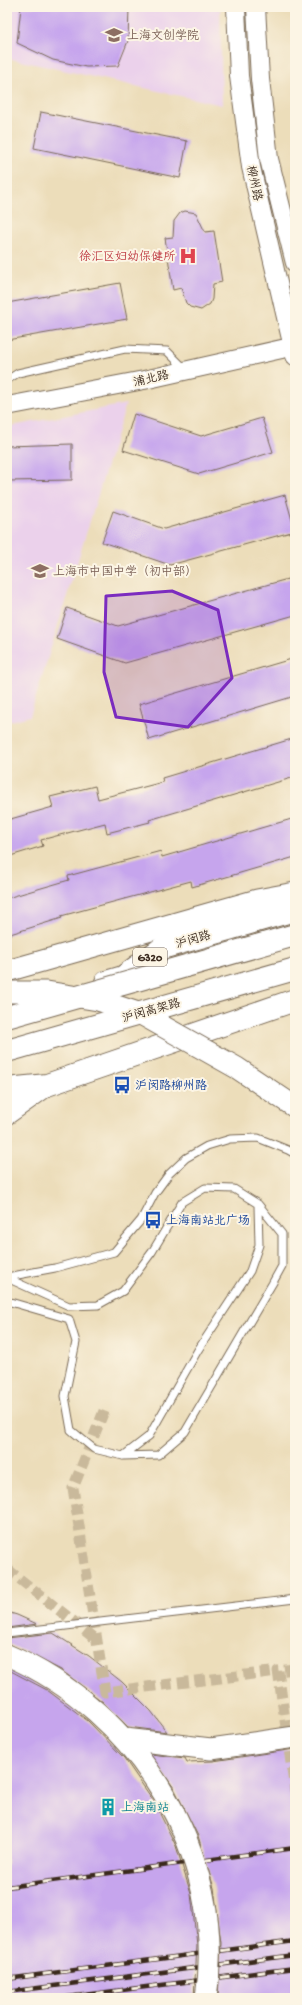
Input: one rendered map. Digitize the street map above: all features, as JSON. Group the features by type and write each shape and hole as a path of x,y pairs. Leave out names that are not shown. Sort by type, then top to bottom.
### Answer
{"main road":[{"path":"7,970 257,900 295,893"},
{"name":"沪闵路","path":"7,1009 123,977 162,948 295,910"},
{"path":"123,977 295,936"},
{"path":"7,1017 295,936"},
{"name":"沪闵高架路","path":"7,1051 295,969"},
{"path":"7,992 47,992 98,1000 140,1014 237,1068 293,1108"},
{"path":"7,1089 47,1085 295,1000"},
{"path":"7,1113 47,1085"},
{"path":"7,1655 26,1662 92,1706 126,1740 150,1770 167,1798 183,1831 198,1875 205,1904 209,1962 206,1998"},
{"path":"126,1740 211,1749 295,1737"}],"street":[{"name":"柳州路","path":"236,7 239,76 251,167 294,349"},
{"name":"柳州路","path":"256,7 260,78 269,159 295,263"},
{"name":"浦北路","path":"7,406 294,349"}],"lane":[{"path":"7,380 18,373 125,349 167,351 186,370"},
{"path":"7,1277 55,1268 114,1252 141,1220 155,1193 170,1174 186,1158 207,1146 230,1139 258,1138 295,1154"},
{"path":"7,1277 69,1306 98,1305 123,1291 152,1252 182,1202 205,1188 234,1189 258,1204 282,1234 282,1266 272,1284 185,1432 158,1455 123,1456 94,1449 71,1430 65,1396 76,1342 68,1319 7,1301"},
{"path":"123,1456 149,1436 198,1350 250,1271 259,1245 260,1214 258,1204"},
{"path":"7,1633 295,1599"}],"highlighted area":[{"path":"172,591 218,610 232,678 188,727 116,717 104,672 106,596"}],"shaded area":[{"name":"上海文创学院","path":"9,7 220,7 222,105 7,58 7,11"},
{"name":"上海市中国中学（初中部）","path":"126,404 30,716 7,722 7,427"}],"building":[{"path":"21,7 129,7 128,41 118,66 86,67 53,60 17,43"},
{"path":"41,112 187,141 180,178 34,148"},
{"path":"185,211 196,213 205,232 214,231 222,282 213,284 212,299 210,304 201,310 190,307 186,303 181,288 173,290 165,238 173,237 174,221 180,213"},
{"path":"120,283 127,319 7,340 7,303"},
{"path":"134,414 201,436 262,418 273,452 199,474 123,450"},
{"path":"72,444 72,480 7,481 7,446"},
{"path":"285,495 295,531 170,565 102,542 113,511 164,529"},
{"path":"295,577 295,615 125,663 57,639 67,608 118,626"},
{"path":"295,658 295,696 149,740 139,704"},
{"path":"295,738 295,777 149,820 150,822 107,833 105,823 41,840 43,846 7,857 7,820 53,807 50,797 95,786 98,799 163,782 162,778"},
{"path":"295,818 295,857 192,887 191,881 61,916 62,918 7,935 7,898 69,880 68,876 161,851 162,857"},
{"path":"7,1612 17,1615 37,1624 7,1628"},
{"path":"53,1633 89,1656 122,1682 151,1711 167,1732 128,1727 103,1702 61,1670 7,1643 7,1638"},
{"name":"上海南站","path":"7,1669 47,1690 88,1721 124,1758 153,1800 176,1846 191,1894 197,1945 194,1998 7,1998"},
{"path":"295,1749 295,1998 218,1998 221,1943 214,1888 198,1836 174,1788 150,1754 185,1758 187,1762 213,1761"}],"tunnel":[{"path":"104,1411 73,1488 105,1692 278,1671"},
{"path":"7,1569 97,1640"},
{"path":"295,1669 278,1671 295,1791"}],"railway":[{"path":"7,1887 295,1848"},
{"path":"7,1979 295,1941"},
{"path":"7,1992 295,1955"},
{"path":"60,1998 295,1968"}],"place":[{"name":"上海文创学院","path":"114,35"},
{"name":"徐汇区妇幼保健所","path":"188,256"},
{"name":"上海市中国中学（初中部）","path":"40,571"},
{"name":"沪闵路柳州路","path":"122,1085"},
{"name":"上海南站北广场","path":"153,1220"},
{"name":"上海南站","path":"108,1807"}]}
